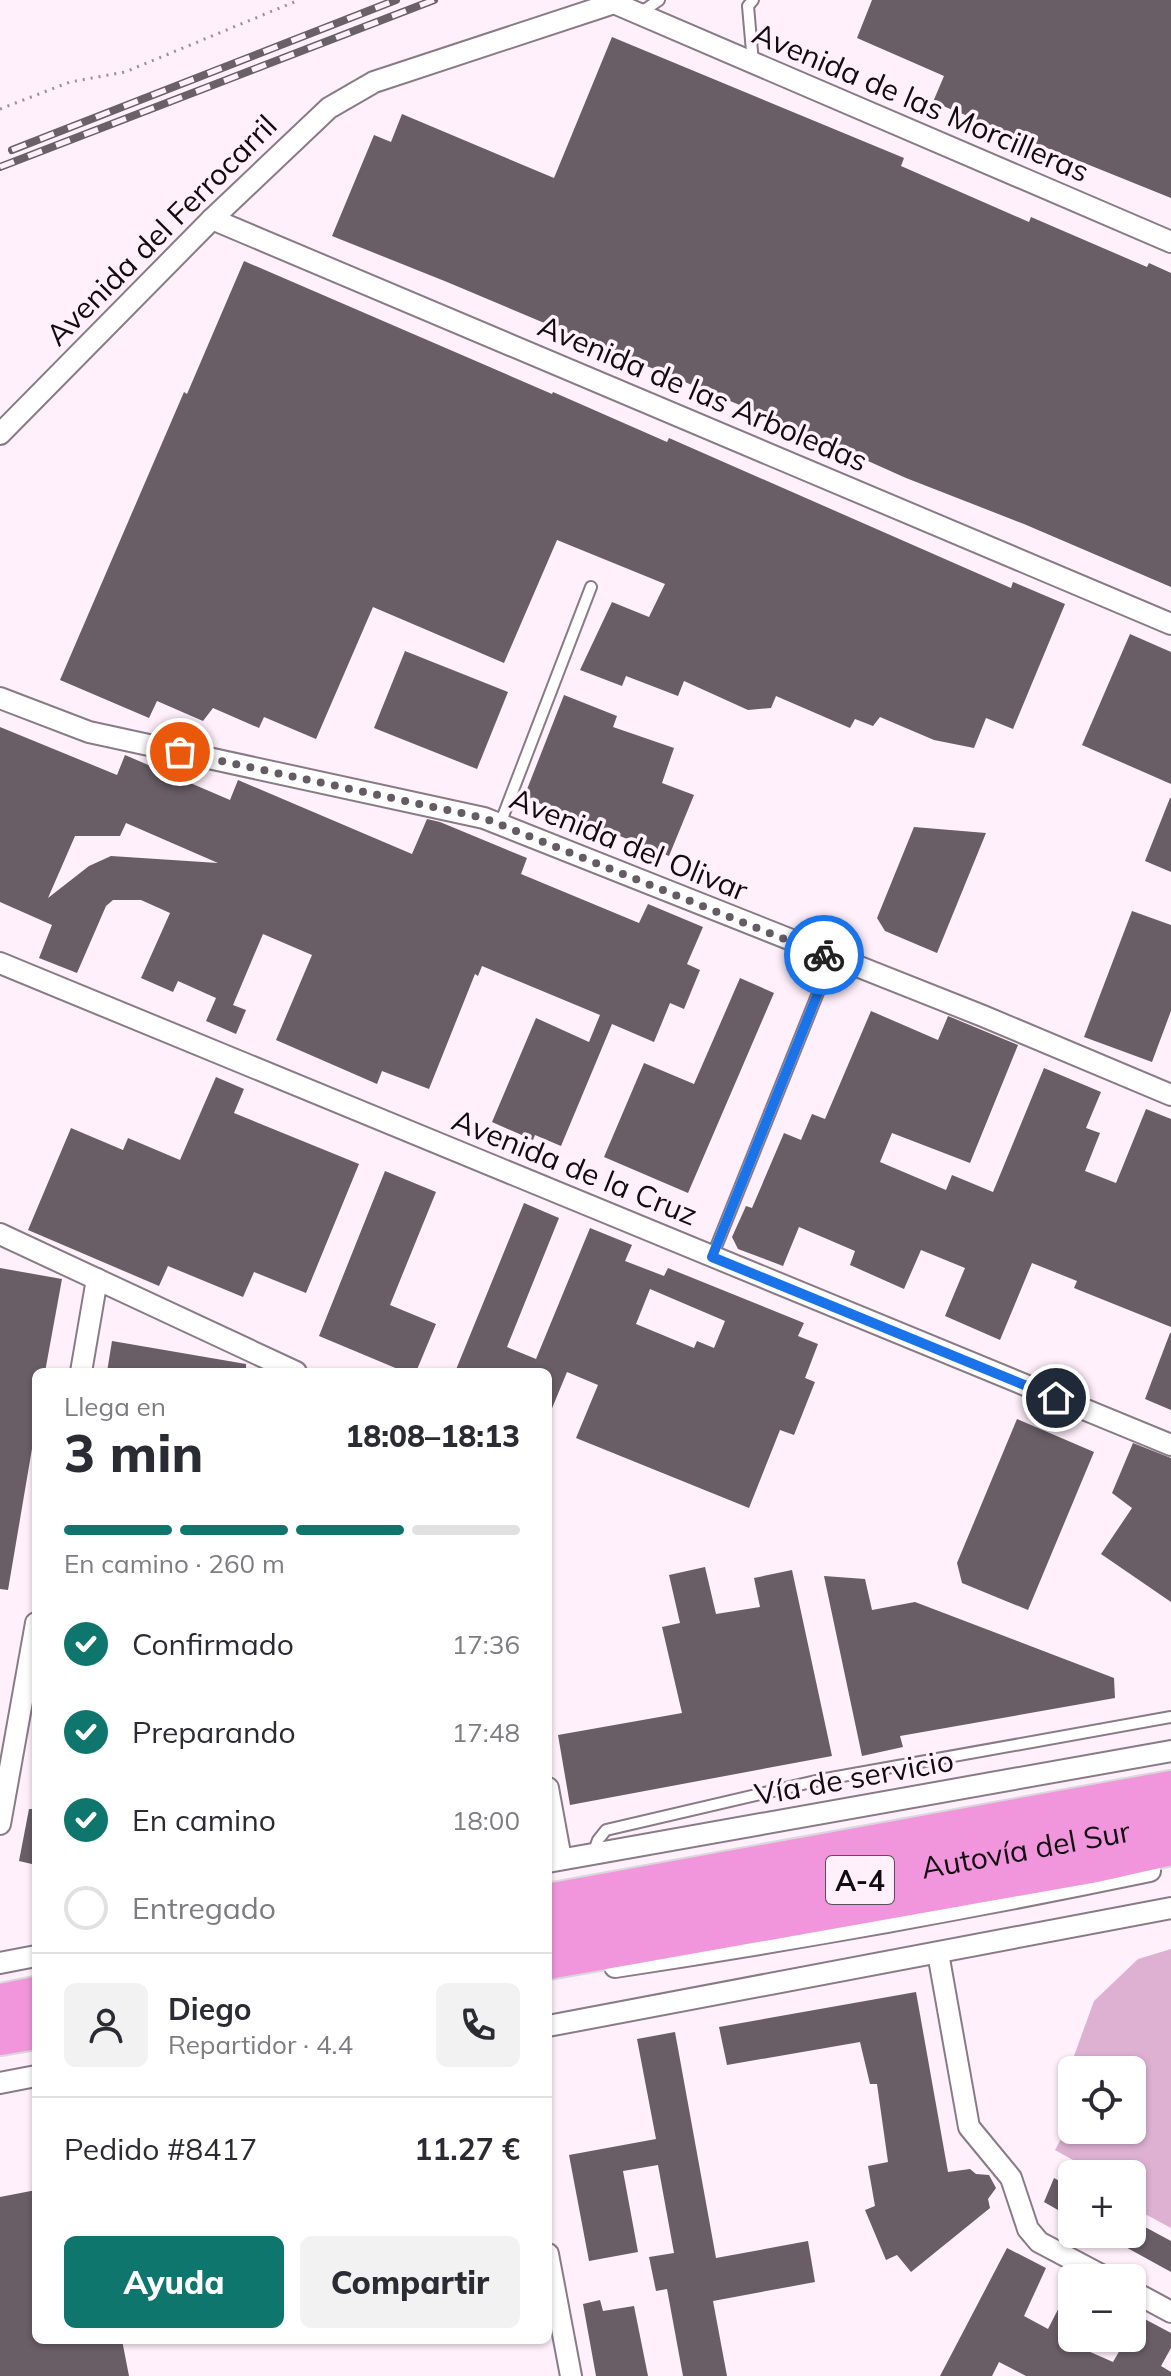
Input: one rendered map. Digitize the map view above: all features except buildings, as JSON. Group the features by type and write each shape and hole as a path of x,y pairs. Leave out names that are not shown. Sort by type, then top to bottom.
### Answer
{"highway":[{"name":"Autovía del Sur","path":"552,1901 1171,1789"},
{"name":"Autovía del Sur","path":"552,1935 1171,1823"},
{"path":"552,1960 1096,1864 1164,1861"},
{"path":"0,2002 32,1996"},
{"path":"0,2037 32,2032"}],"street":[{"name":"Avenida de las Morcilleras","path":"374,82 614,3 1171,242"},
{"name":"Avenida del Ferrocarril","path":"0,434 212,219 329,108 374,82"},
{"name":"Avenida de las Arboledas","path":"212,219 1171,624"},
{"name":"Avenida del Olivar","path":"0,698 89,732 484,818 983,1016 1171,1095"},
{"name":"Avenida de la Cruz","path":"0,963 1171,1445"},
{"path":"0,1234 287,1368"},
{"path":"82,1368 97,1279"},
{"path":"0,1824 32,1645"},
{"name":"Vía de servicio","path":"554,1860 1171,1751"},
{"path":"552,1836 554,1860"},
{"path":"552,1976 746,1947 1013,1899 1164,1861"},
{"path":"552,2025 1171,1908"},
{"path":"938,1953 969,2127 1011,2178 1028,2229 1039,2242 1081,2264"},
{"path":"0,1963 32,1957"},
{"path":"0,2083 32,2077"},
{"path":"552,2275 571,2376"},
{"path":"1146,2299 1171,2312"}],"lane":[{"path":"639,14 659,0"},
{"path":"753,0 748,6 753,63"},
{"path":"500,824 591,587"},
{"path":"712,1257 832,958"},
{"path":"593,1854 606,1830 622,1826 820,1780 1171,1717"}],"path":[{"path":"0,109 70,82 125,72 299,0"}],"shaded area":[{"path":"1171,1949 1171,2228 1146,2215 1146,2160 1073,2160 1055,2150 1058,2144 1146,2144 1146,2056 1074,2056 1094,2001 1138,1959"}],"railway":[{"path":"12,150 396,0"},
{"path":"0,167 434,0"}],"way so far":[{"path":"180,752 484,818 824,955"}],"route":[{"path":"824,955 832,958 712,1257 1056,1398"}]}
